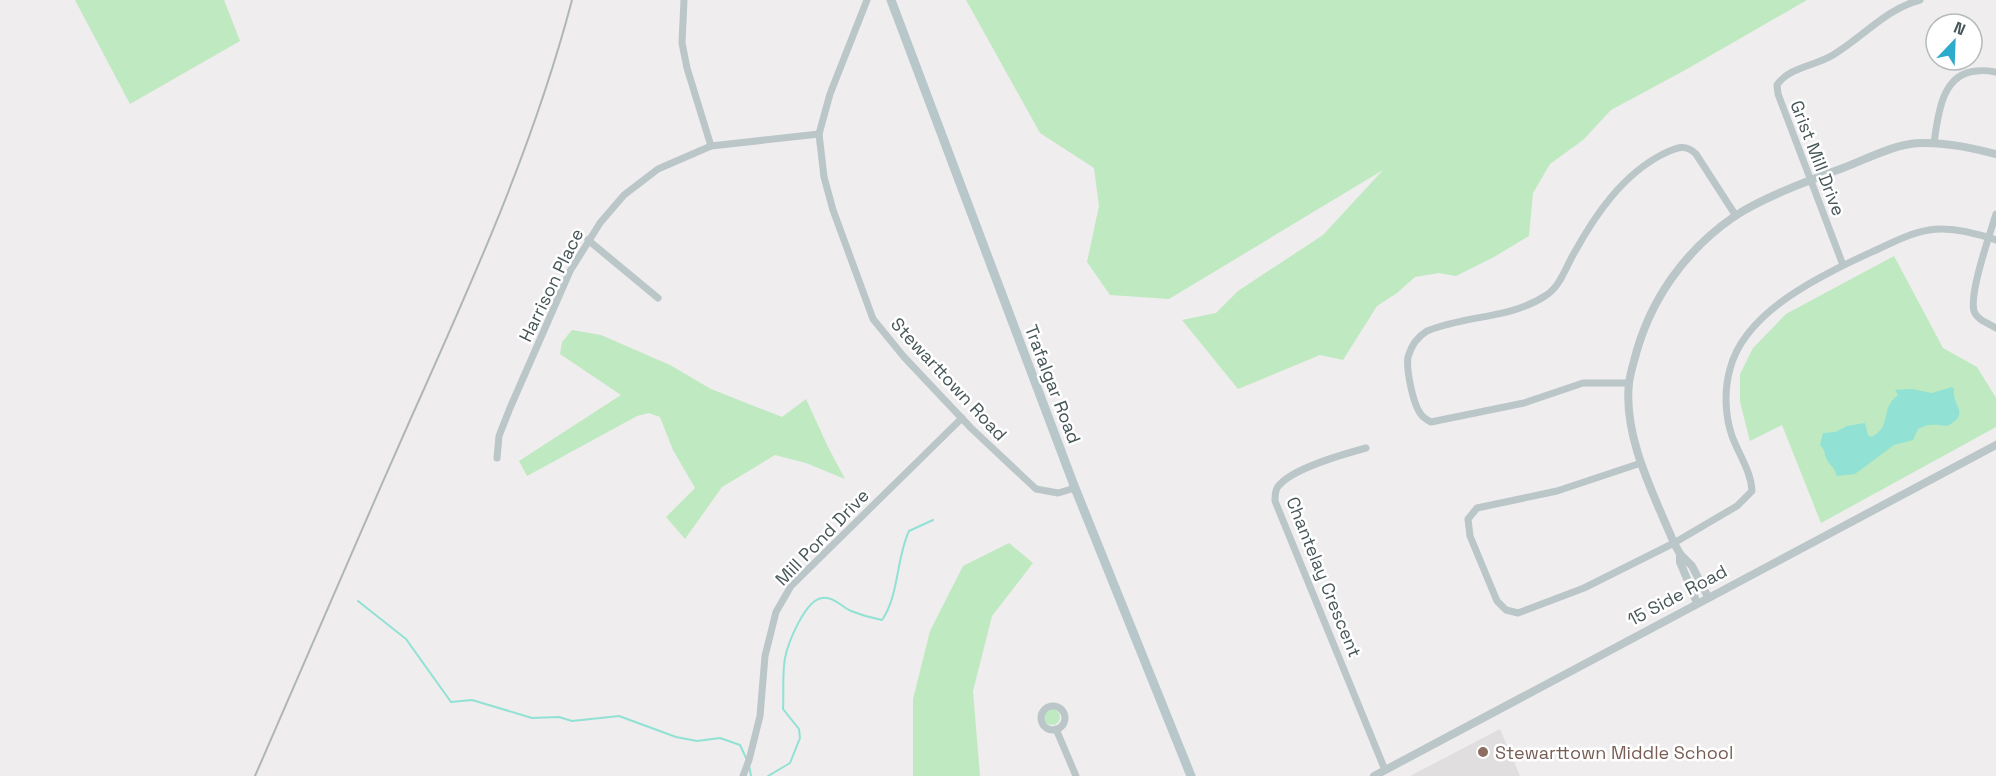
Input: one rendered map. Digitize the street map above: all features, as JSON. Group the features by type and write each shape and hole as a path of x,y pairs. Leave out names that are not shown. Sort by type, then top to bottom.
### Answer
{"main road":[{"name":"Trafalgar Road","path":"891,0 1075,489 1191,776"}],"street":[{"path":"684,0 682,44 711,146"},
{"name":"Stewarttown Road","path":"867,0 830,94 819,134 824,177 830,199 873,319 904,357 971,429 1036,489 1058,493 1075,489"},
{"name":"Grist Mill Drive","path":"1843,265 1778,94 1777,86 1783,76 1833,55 1887,15 1920,0"},
{"path":"1934,143 1946,89 1958,78 1974,71 1996,72"},
{"name":"Harrison Place","path":"498,458 499,436 570,272 588,240 624,195 658,169 711,146 819,134"},
{"path":"1708,597 1692,566 1680,554 1674,543 1641,463 1630,417 1629,383 1639,340 1659,296 1674,273 1692,252 1736,216 1810,180 1898,147 1917,143 1959,145 1996,154"},
{"path":"1629,383 1583,383 1524,403 1431,422 1421,415 1416,403 1408,359 1411,348 1427,331 1502,313 1539,300 1552,291 1610,198 1645,165 1677,148 1685,147 1696,154 1736,216"},
{"path":"1996,214 1993,239 1973,295 1974,311 1978,319 1996,327"},
{"path":"1641,463 1557,491 1477,508 1468,519 1470,536 1497,601 1506,610 1518,613 1584,588 1674,543 1737,506 1752,491 1752,479 1732,435 1726,400 1730,368 1740,346 1754,327 1773,309 1799,290 1843,265 1897,240 1928,230 1951,229 1993,239"},
{"path":"588,240 658,298"},
{"name":"Mill Pond Drive","path":"743,776 760,716 765,656 776,612 791,586 962,418"},
{"name":"15 Side Road","path":"1374,776 1996,445"},
{"name":"Chantelay Crescent","path":"1366,448 1335,456 1284,479 1275,490 1275,501 1385,770"},
{"path":"1680,554 1680,562 1697,603"},
{"path":"1056,729 1076,776"}],"shaded area":[{"path":"75,0 224,0 240,41 130,104"},
{"path":"966,0 1807,0 1611,110 1583,140 1550,164 1533,193 1529,236 1456,276 1439,273 1415,277 1377,306 1343,360 1320,355 1238,389 1182,320 1216,313 1238,291 1323,235 1383,170 1169,299 1110,295 1087,262 1099,206 1094,168 1040,133"},
{"path":"1894,256 1943,348 1977,367 1996,398 1996,427 1821,523 1782,425 1750,441 1740,402 1740,374 1753,348 1786,314"},
{"path":"572,330 601,335 670,365 711,389 782,417 806,399 845,479 806,463 775,455 722,487 685,539 666,517 695,488 673,450 660,417 649,413 637,416 527,476 519,461 621,395 560,354 562,342"},
{"path":"1952,387 1959,409 1958,417 1954,422 1947,426 1929,425 1918,429 1913,440 1894,445 1855,474 1837,476 1820,445 1823,433 1835,432 1847,426 1865,423 1868,435 1871,437 1882,428 1889,406 1898,395 1895,390 1912,389 1932,393"},
{"path":"1009,543 1033,563 992,616 973,691 980,776 913,776 913,699 930,631 963,566"},
{"path":"1052,709 1060,717 1052,725 1044,717"},
{"name":"Stewarttown Middle School","path":"1500,729 1520,776 1410,776"}],"waterway":[{"path":"768,776 790,763 800,738 799,729 783,709 783,677 787,651 809,606 826,598 834,600 851,611 882,620 892,600 909,531 933,520"},
{"path":"358,601 406,639 451,702 472,700 532,718 559,717 572,721 619,716 676,737 697,741 720,738 740,745 747,760"},
{"path":"749,765 751,776"}],"railway":[{"path":"255,776 457,316 500,212 539,107 572,0"}],"place":[{"name":"Stewarttown Middle School","path":"1483,752"}]}
